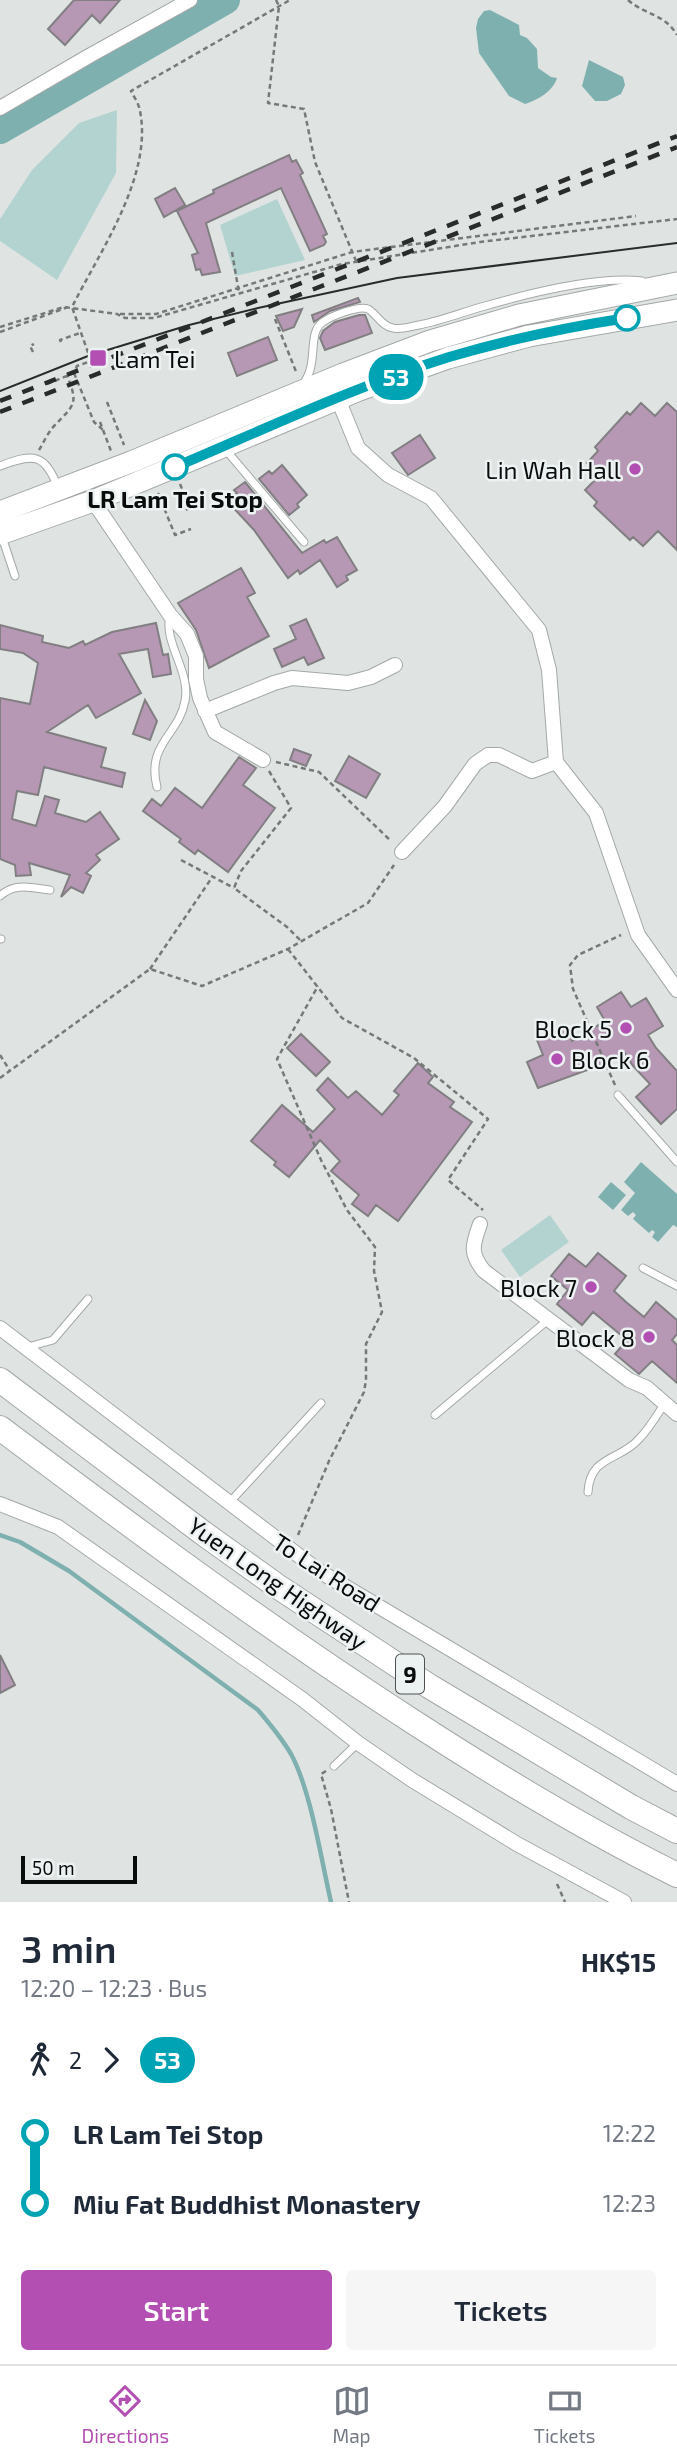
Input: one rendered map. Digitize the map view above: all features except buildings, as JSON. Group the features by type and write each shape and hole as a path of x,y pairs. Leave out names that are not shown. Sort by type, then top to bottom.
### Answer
{"highway":[{"name":"Yuen Long Highway","path":"0,1380 277,1586 429,1686 631,1807 677,1831"},
{"name":"Yuen Long Highway","path":"0,1428 257,1618 377,1700 504,1781 615,1844 677,1875"},
{"path":"615,1844 677,1892"}],"main road":[{"path":"0,512 124,465 296,384 519,315 672,283"},
{"path":"1,534 93,501 338,399 448,358 529,336 677,310"}],"street":[{"path":"0,108 191,0"},
{"path":"338,399 358,448 388,475 431,499 539,629 549,670 556,761 596,814 638,935 677,990"},
{"path":"93,501 170,615 187,634 196,656 196,679 205,711 215,732 263,760"},
{"path":"205,711 274,682 292,678 348,683 371,677 396,664"},
{"path":"402,852 445,806 475,764 488,755 499,755 532,771 556,761"},
{"path":"480,1224 473,1245 476,1261 485,1270 629,1380 647,1388 666,1402 677,1414"},
{"name":"To Lai Road","path":"0,1328 318,1571 677,1784"},
{"path":"0,1504 58,1527 302,1699 358,1743 458,1809 624,1902"}],"lane":[{"path":"296,384 307,379 313,362 314,331 322,322 356,308 368,309 393,329 424,324 530,295 620,279 672,283"},
{"path":"223,447 304,542"},
{"path":"0,466 20,458 34,458 45,462 59,490"},
{"path":"1,534 15,576"},
{"path":"157,787 155,756 186,701 185,679 169,629 170,615"},
{"path":"0,895 7,889 20,886 50,890"},
{"path":"618,1095 677,1162"},
{"path":"643,1268 677,1286"},
{"path":"24,1348 53,1340 88,1299"},
{"path":"435,1415 549,1319"},
{"path":"228,1504 321,1402"},
{"path":"588,1492 589,1478 603,1461 638,1442 666,1402"},
{"path":"334,1766 358,1743"}],"path":[{"path":"0,332 68,308 132,188 141,147 140,110 131,91 277,3 290,0"},
{"path":"628,0 663,18 677,35"},
{"path":"277,3 268,103 304,109 315,162 356,261"},
{"path":"0,327 68,308 117,314 156,314 352,252 636,216"},
{"path":"117,314 125,318 154,318 356,261 480,242 677,219"},
{"path":"232,252 239,293"},
{"path":"68,308 74,314 90,361 98,366"},
{"path":"68,316 74,314"},
{"path":"275,319 296,384"},
{"path":"61,342 60,340 80,333"},
{"path":"33,352 30,346 34,344"},
{"path":"47,384 74,373 77,366 90,361"},
{"path":"74,373 94,422 103,430"},
{"path":"34,458 52,428 74,405 75,400 67,376"},
{"path":"107,402 124,465"},
{"path":"100,422 124,465"},
{"path":"180,484 190,508 186,510"},
{"path":"158,493 175,535 191,529"},
{"path":"150,969 202,986 288,949 368,903 402,852 319,772 263,760"},
{"path":"234,888 241,870 290,808 263,760"},
{"path":"181,860 234,888 287,927 302,942"},
{"path":"0,1078 150,969 213,876"},
{"path":"618,1095 603,1054 573,989 570,965 578,955 628,932"},
{"path":"288,949 342,1018 414,1058 488,1119 448,1180 491,1217 480,1224"},
{"path":"292,1551 329,1461 364,1392 366,1344 383,1312 374,1271 375,1247 347,1210 321,1160 277,1059 318,986"},
{"path":"0,1055 10,1071"},
{"path":"334,1766 321,1774 331,1809 349,1902"}],"shaded area":[{"path":"490,10 519,25 520,35 527,38 537,49 538,68 557,78 549,91 535,100 525,104 509,96 479,53 476,28 478,19 484,11"},
{"path":"589,60 623,77 625,85 621,94 607,101 595,101 582,86"},
{"path":"117,110 116,173 57,280 0,241 0,219 32,170 79,123"},
{"path":"277,199 305,260 235,276 220,225"},
{"path":"641,1162 677,1194 677,1227 673,1225 658,1242 652,1237 655,1232 652,1230 649,1233 633,1219 636,1215 633,1212 628,1216 621,1210 635,1193 624,1182"},
{"path":"611,1182 626,1195 613,1210 598,1197"},
{"path":"550,1215 569,1242 520,1277 501,1250"}],"waterway":[{"path":"0,130 226,0"},
{"path":"0,1535 20,1542 69,1571 258,1710 283,1742 298,1769 310,1806 331,1902"}],"tram line":[{"path":"0,391 88,356 189,325 258,308 397,278 677,243"}],"railway":[{"path":"0,401 677,136"},
{"path":"0,412 677,147"}],"bus line":[{"name":"53","path":"175,467 357,391 448,358 529,336 627,318"}],"place":[{"name":"Lam Tei","path":"98,358"},
{"name":"LR Lam Tei Stop","path":"175,467"},
{"name":"Lin Wah Hall","path":"635,469"},
{"name":"Block 5","path":"626,1028"},
{"name":"Block 6","path":"557,1059"},
{"name":"Block 7","path":"591,1287"},
{"name":"Block 8","path":"649,1337"}]}
